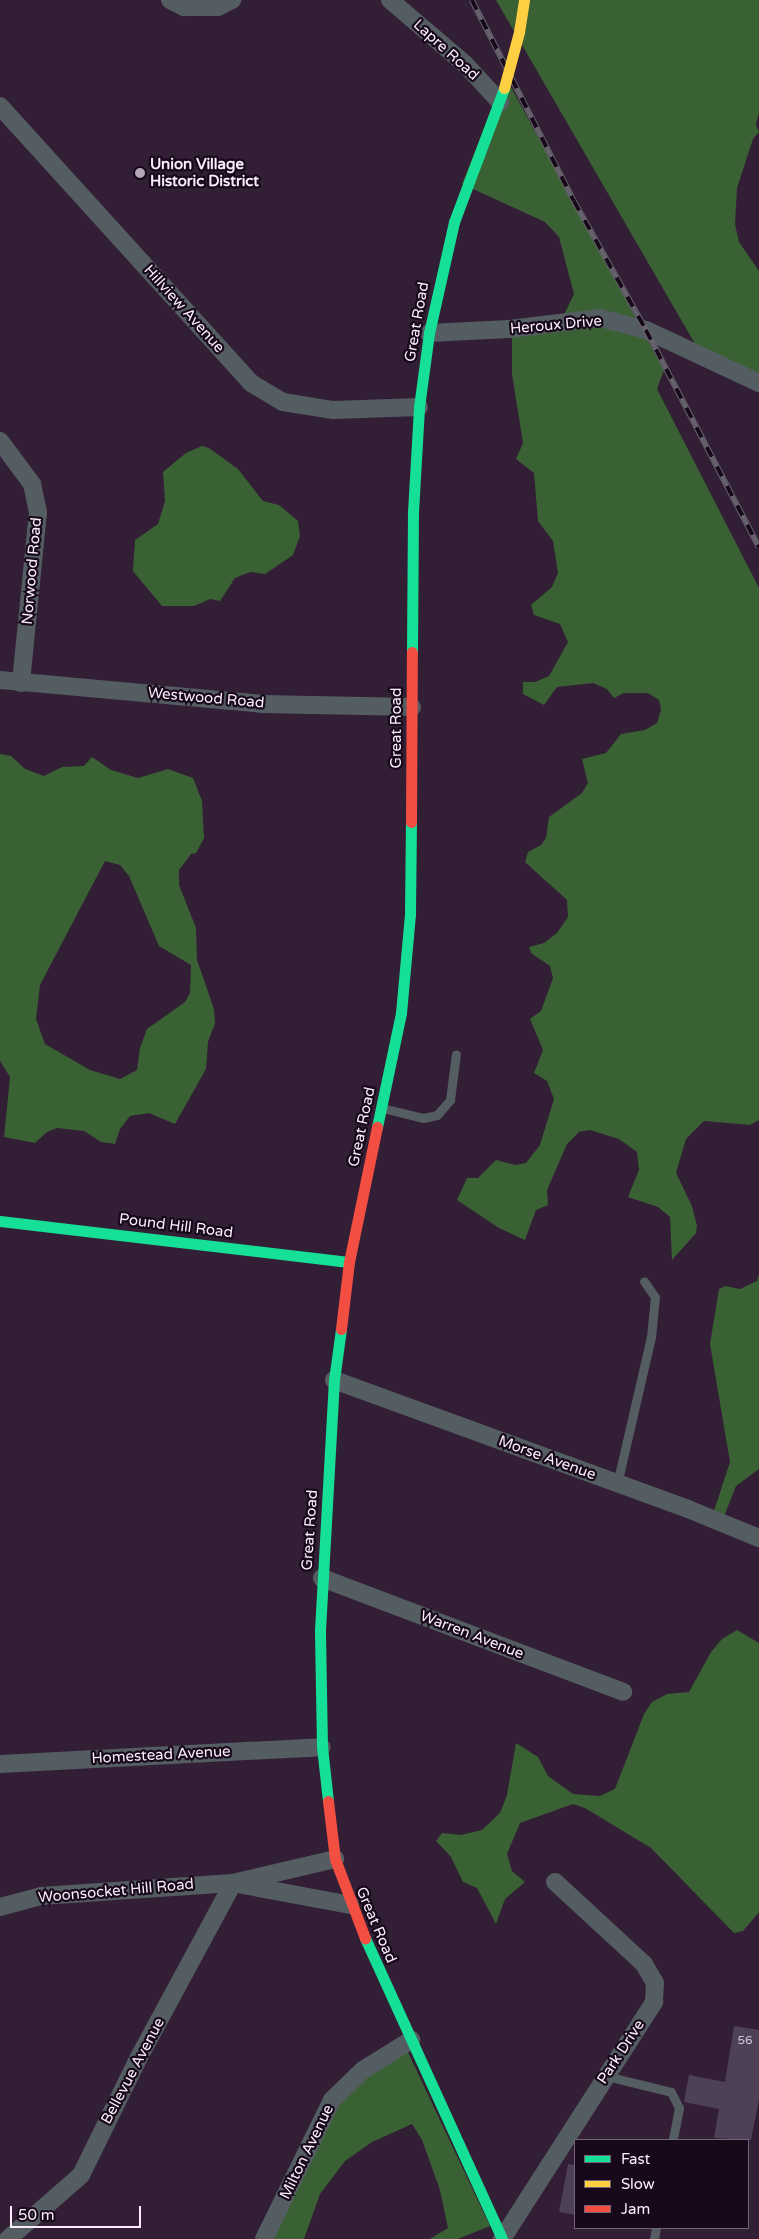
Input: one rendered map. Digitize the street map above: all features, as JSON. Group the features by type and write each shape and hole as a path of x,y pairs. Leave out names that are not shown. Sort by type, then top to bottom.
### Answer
{"main road":[{"name":"Great Road","path":"502,2239 350,1905 336,1859 322,1747 322,1578 334,1380 349,1262 401,1013 410,914 413,512 418,407 429,333 454,222 502,95 519,32 524,0"},
{"name":"Pound Hill Road","path":"0,1221 349,1262"}],"street":[{"path":"170,0 184,7 218,7 232,0"},
{"name":"Lapre Road","path":"390,0 502,95"},
{"name":"Hillview Avenue","path":"0,106 251,382 283,402 325,409 418,407"},
{"name":"Heroux Drive","path":"429,333 510,329 600,318 646,330 759,383"},
{"name":"Norwood Road","path":"0,441 32,484 38,512 21,682"},
{"name":"Westwood Road","path":"0,680 263,704 412,707"},
{"name":"Morse Avenue","path":"334,1380 759,1538"},
{"name":"Warren Avenue","path":"322,1578 623,1692"},
{"name":"Homestead Avenue","path":"0,1764 322,1747"},
{"name":"Woonsocket Hill Road","path":"0,1907 41,1896 233,1883 336,1859"},
{"name":"Park Drive","path":"502,2239 654,2002 655,1983 644,1964 555,1882"},
{"name":"Woonsocket Hill Road","path":"233,1883 350,1905"},
{"name":"Bellevue Avenue","path":"8,2239 81,2175 134,2068 233,1883"},
{"name":"Milton Avenue","path":"264,2239 332,2100 363,2070 411,2040"}],"lane":[{"path":"382,1108 423,1118 437,1115 450,1100 456,1054"},
{"path":"617,1484 650,1337 655,1297 644,1281"},
{"path":"606,2076 671,2092 679,2108 673,2139"}],"green space":[{"path":"496,0 759,0 759,112 756,125 759,132 753,139 737,188 735,224 739,242 759,271 759,375 698,349"},
{"path":"505,76 664,370 657,389 759,588 759,1120 750,1125 704,1121 686,1139 676,1173 692,1206 697,1226 696,1233 672,1260 670,1217 658,1207 628,1197 639,1170 637,1152 619,1139 590,1130 579,1132 567,1144 547,1190 548,1205 536,1210 525,1240 499,1228 457,1200 467,1178 478,1178 496,1160 515,1165 526,1163 540,1145 554,1099 547,1081 534,1073 543,1050 530,1019 541,1011 553,978 550,966 531,953 529,947 544,943 557,933 568,917 567,900 525,862 528,852 541,845 546,838 549,817 582,793 588,783 582,759 606,753 621,734 645,730 657,723 661,710 659,700 648,693 624,693 614,698 607,689 593,683 557,687 544,705 523,694 523,682 535,682 549,676 568,642 560,624 534,615 531,605 552,587 558,573 553,541 538,521 534,473 516,459 523,443 512,374 512,336 559,325 574,294 559,237 545,222 462,184"},
{"path":"202,446 209,448 238,469 263,501 279,505 298,521 300,536 293,555 265,574 250,572 235,578 220,601 210,599 194,606 162,606 133,571 135,540 158,524 165,501 163,472 186,453"},
{"path":"0,754 11,756 25,769 44,776 62,767 84,766 92,757 111,770 138,778 168,769 193,778 202,801 204,838 196,853 191,854 179,870 179,885 196,928 197,960 214,1009 215,1023 208,1042 206,1069 175,1124 149,1113 130,1116 120,1129 115,1144 101,1142 84,1131 57,1128 47,1132 35,1143 4,1137 10,1077 0,1061","holes":["105,861 120,865 129,876 159,946 191,965 190,993 185,1002 147,1029 140,1048 137,1070 120,1079 90,1070 45,1044 36,1019 40,985"]},
{"path":"759,1274 759,1469 736,1486 721,1524 711,1520 730,1462 710,1344 719,1289 725,1286 740,1289 757,1281"},
{"path":"737,1630 759,1643 759,1912 743,1931 734,1933 651,1848 585,1808 573,1804 520,1823 507,1854 512,1871 525,1882 505,1899 496,1924 477,1888 463,1882 451,1857 436,1841 442,1833 461,1835 482,1830 500,1813 507,1795 516,1743 538,1757 548,1776 573,1794 600,1796 615,1789 644,1714 652,1702 667,1694 689,1692 711,1652 722,1639"},
{"path":"405,2046 490,2226 458,2239 430,2239 448,2228 440,2190 422,2140 412,2124 372,2142 345,2161 320,2194 304,2239 264,2239 335,2095"}],"building":[{"path":"734,2026 759,2030 759,2099 751,2140 714,2138 719,2109 684,2102 689,2075 725,2082"},
{"path":"568,2164 574,2165 574,2215 559,2212"}],"railway":[{"path":"472,0 574,201 646,330 759,547"}],"traffic: fast":[{"path":"412,652 413,512 419,407 429,333 454,222 504,88"},
{"path":"377,1127 401,1013 410,914 411,822"},
{"path":"0,1221 349,1262"},
{"path":"328,1801 322,1747 320,1630 334,1380 341,1329"},
{"path":"365,1938 502,2239"}],"traffic: slow":[{"path":"519,32 524,0"},
{"path":"504,88 519,32"}],"traffic: jam":[{"path":"411,822 412,652"},
{"path":"341,1329 349,1262 377,1127"},
{"path":"328,1801 335,1859 365,1938"}],"place":[{"name":"Union Village Historic District","path":"140,173"}]}
